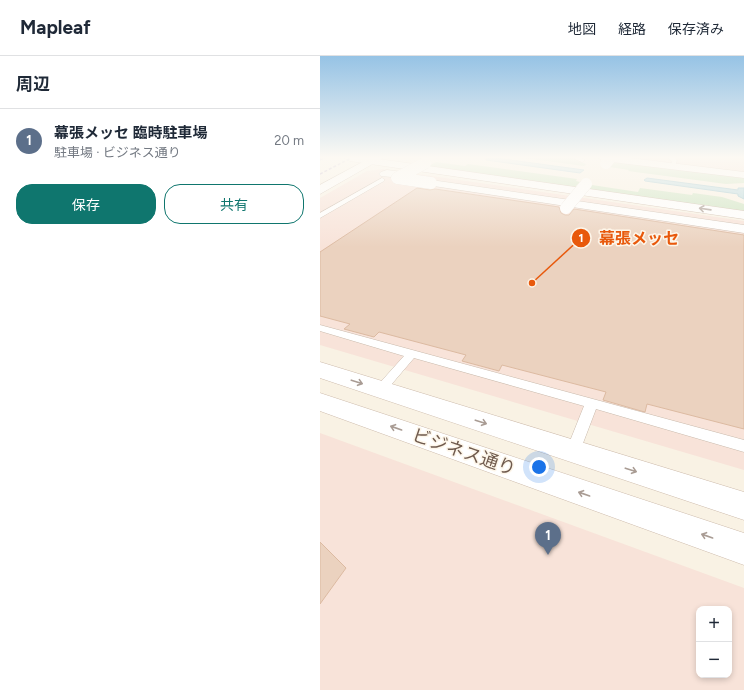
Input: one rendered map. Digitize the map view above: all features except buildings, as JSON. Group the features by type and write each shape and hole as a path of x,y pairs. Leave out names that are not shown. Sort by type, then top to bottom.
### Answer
{"street":[{"path":"456,188 568,206 744,229"},
{"path":"561,188 744,215"},
{"path":"568,206 583,188"},
{"name":"ビジネス通り","path":"320,370 744,506"},
{"name":"ビジネス通り","path":"320,402 744,549"}],"lane":[{"path":"320,216 366,188"},
{"path":"320,328 744,446"},
{"path":"381,390 412,354"},
{"path":"573,451 592,403"}],"shaded area":[{"path":"338,188 512,188 744,221 744,470 320,345 320,198"},
{"path":"320,433 744,588 744,690 320,690"}],"green space":[{"path":"589,188 609,188 638,192 640,188 692,195 693,193 722,197 744,204 744,211 588,189"}],"water":[{"path":"692,188 720,188 738,190 738,188 744,188 744,199 738,196 738,194"}],"place":[{"name":"幕張メッセ","path":"532,283"},
{"name":"幕張メッセ 臨時駐車場","path":"548,555"}]}
